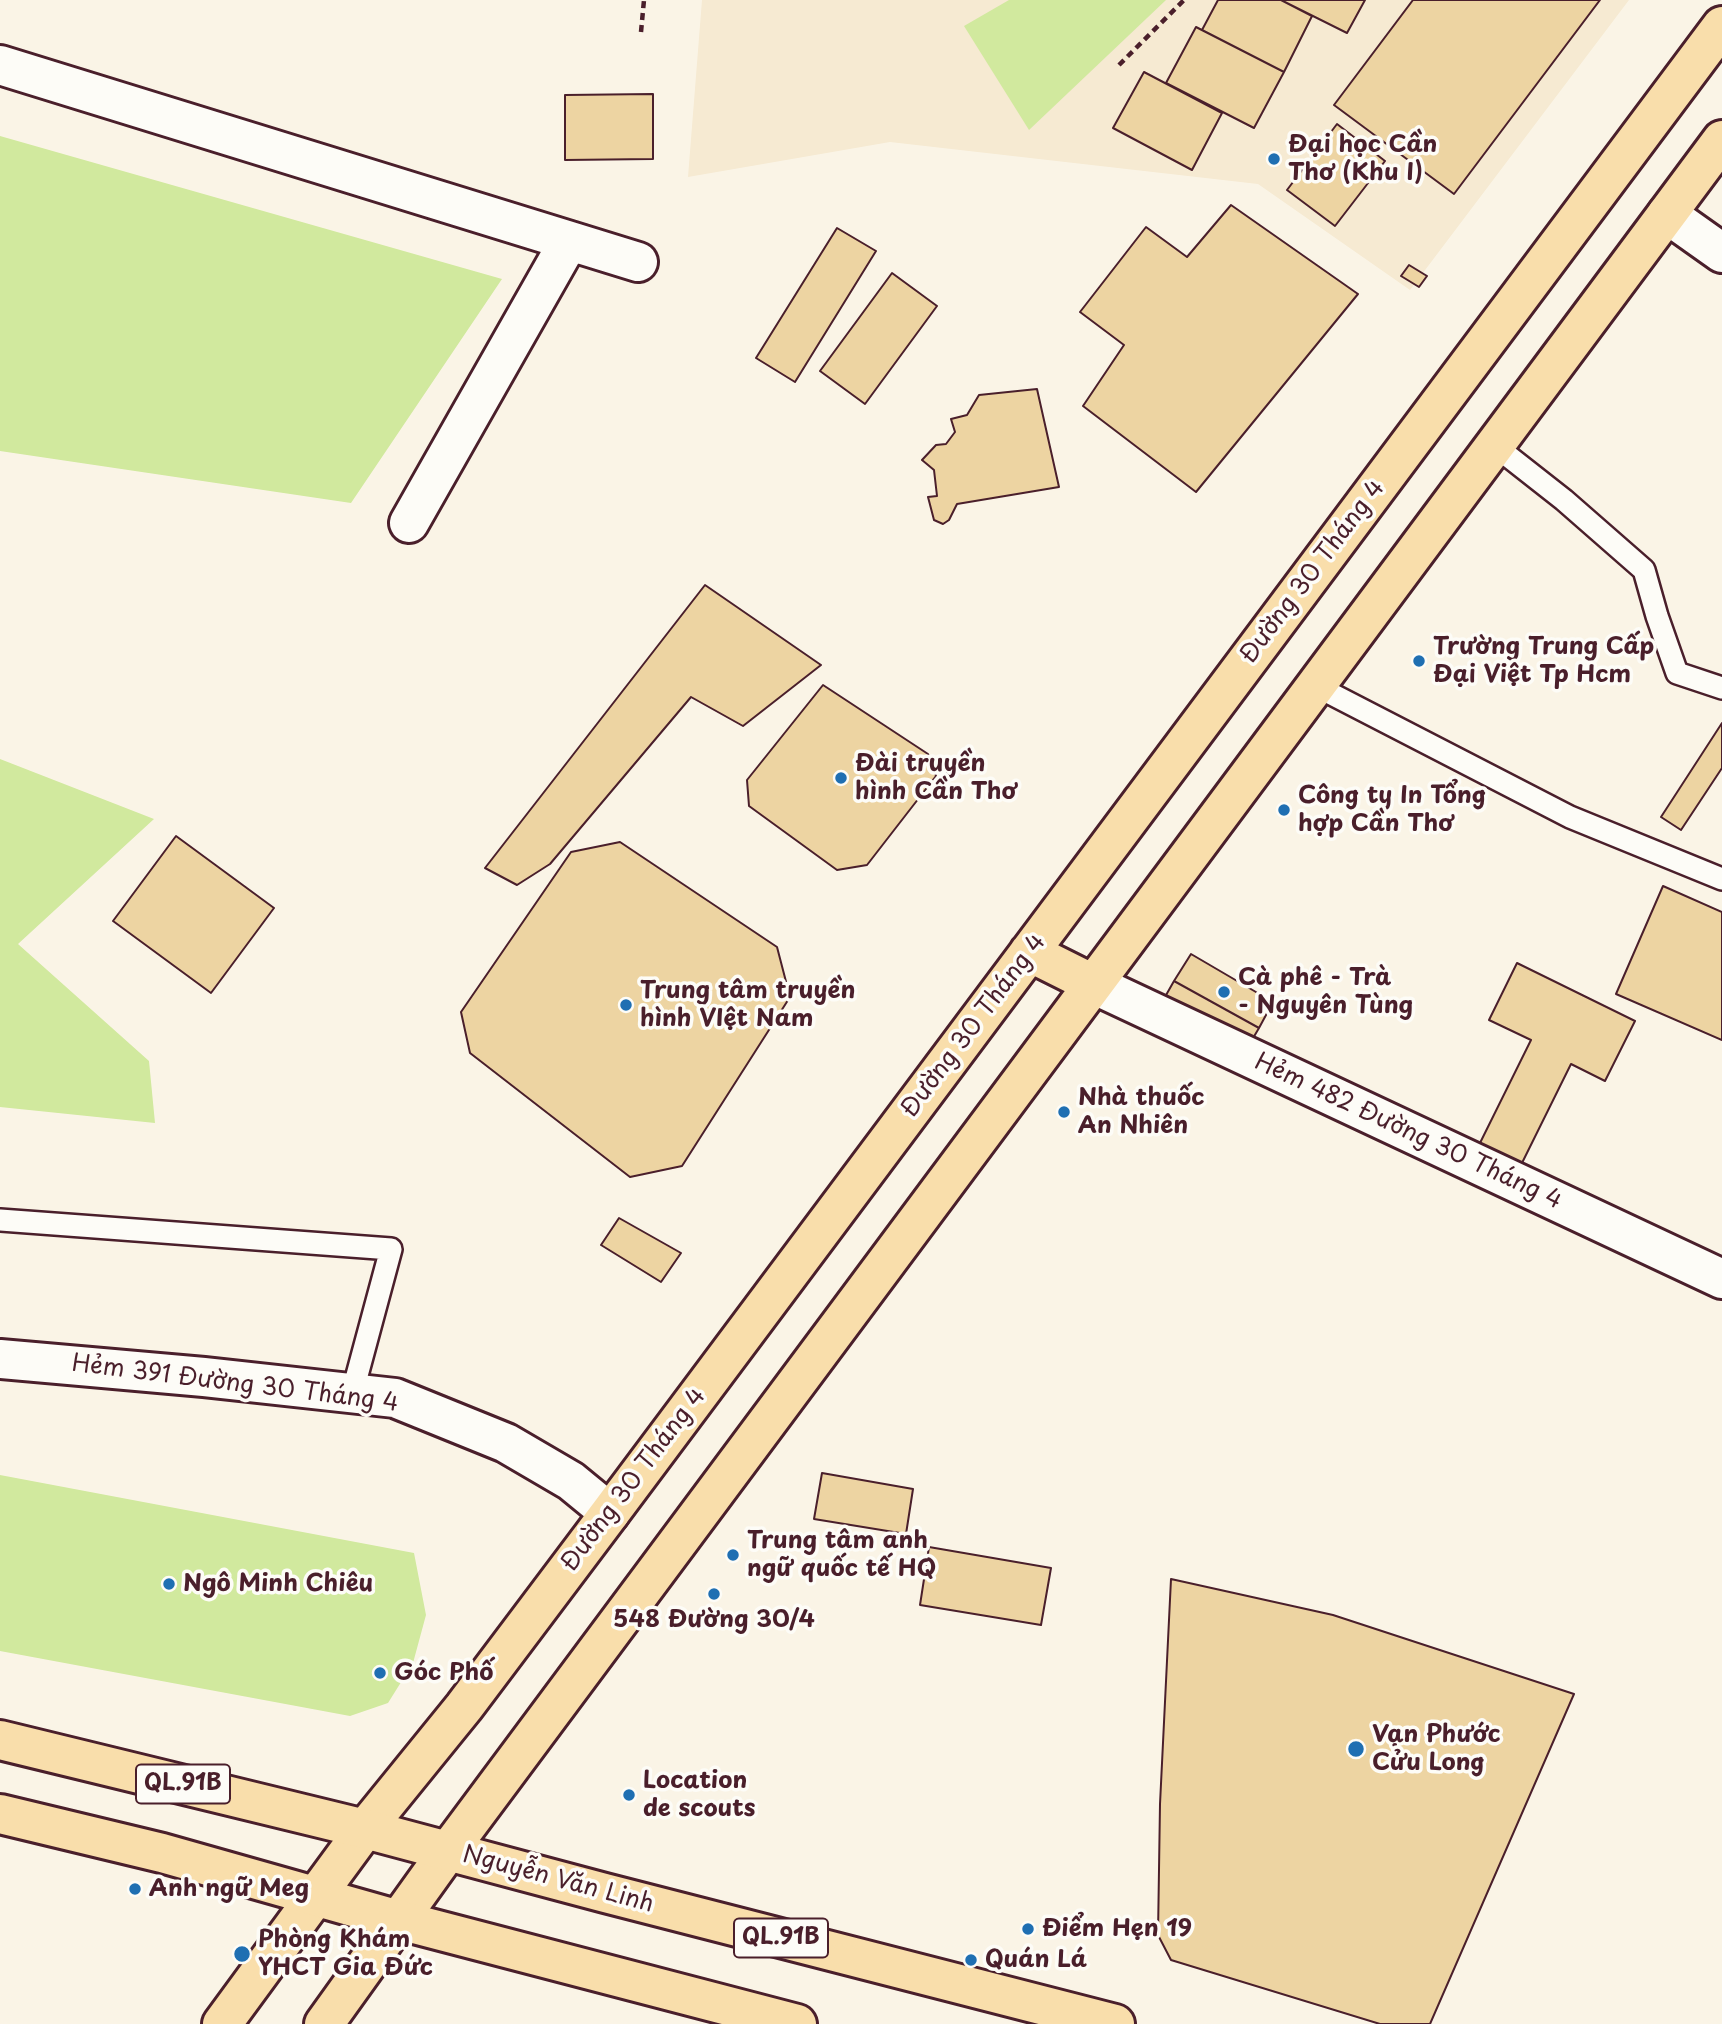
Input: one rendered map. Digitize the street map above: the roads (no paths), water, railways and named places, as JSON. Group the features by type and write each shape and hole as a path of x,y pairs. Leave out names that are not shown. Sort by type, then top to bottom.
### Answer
{"main road":[{"name":"Đường 30 Tháng 4","path":"222,2024 365,1829 464,1707 610,1514 1722,26"},
{"path":"324,2024 448,1851 1722,141"},
{"path":"1029,952 1093,984"},
{"name":"Nguyễn Văn Linh","path":"0,1740 365,1829 1115,2024"},
{"path":"0,1814 162,1853 399,1920 797,2024"}],"street":[{"path":"0,65 639,262"},
{"path":"1667,214 1722,253"},
{"path":"410,523 569,241"},
{"name":"Hẻm 482 Đường 30 Tháng 4","path":"1093,984 1722,1279"},
{"name":"Hẻm 391 Đường 30 Tháng 4","path":"0,1359 204,1377 395,1398 506,1443 570,1481 610,1514"}],"lane":[{"path":"1494,445 1564,500 1644,570 1677,673 1722,688"},
{"path":"1316,686 1570,817 1722,879"},
{"path":"0,1220 391,1249 352,1394"}],"place":[{"name":"Đại học Cần Thơ (Khu I)","path":"1274,159"},
{"name":"Trường Trung Cấp Đại Việt Tp Hcm","path":"1419,661"},
{"name":"Đài truyền hình Cần Thơ","path":"841,778"},
{"name":"Công ty In Tổng hợp Cần Thơ","path":"1284,810"},
{"name":"Cà phê - Trà - Nguyên Tùng","path":"1224,992"},
{"name":"Trung tâm truyền hình VIệt Nam","path":"626,1005"},
{"name":"Nhà thuốc An Nhiên","path":"1064,1112"},
{"name":"Trung tâm anh ngữ quốc tế HQ","path":"733,1555"},
{"name":"Ngô Minh Chiêu","path":"169,1584"},
{"name":"548 Đường 30/4","path":"714,1594"},
{"name":"Góc Phố","path":"380,1673"},
{"name":"Vạn Phước Cửu Long","path":"1356,1749"},
{"name":"Location de scouts","path":"629,1795"},
{"name":"Anh ngữ Meg","path":"135,1889"},
{"name":"Điểm Hẹn 19","path":"1028,1929"},
{"name":"Phòng Khám YHCT Gia Đức","path":"242,1954"},
{"name":"Quán Lá","path":"971,1960"}]}
